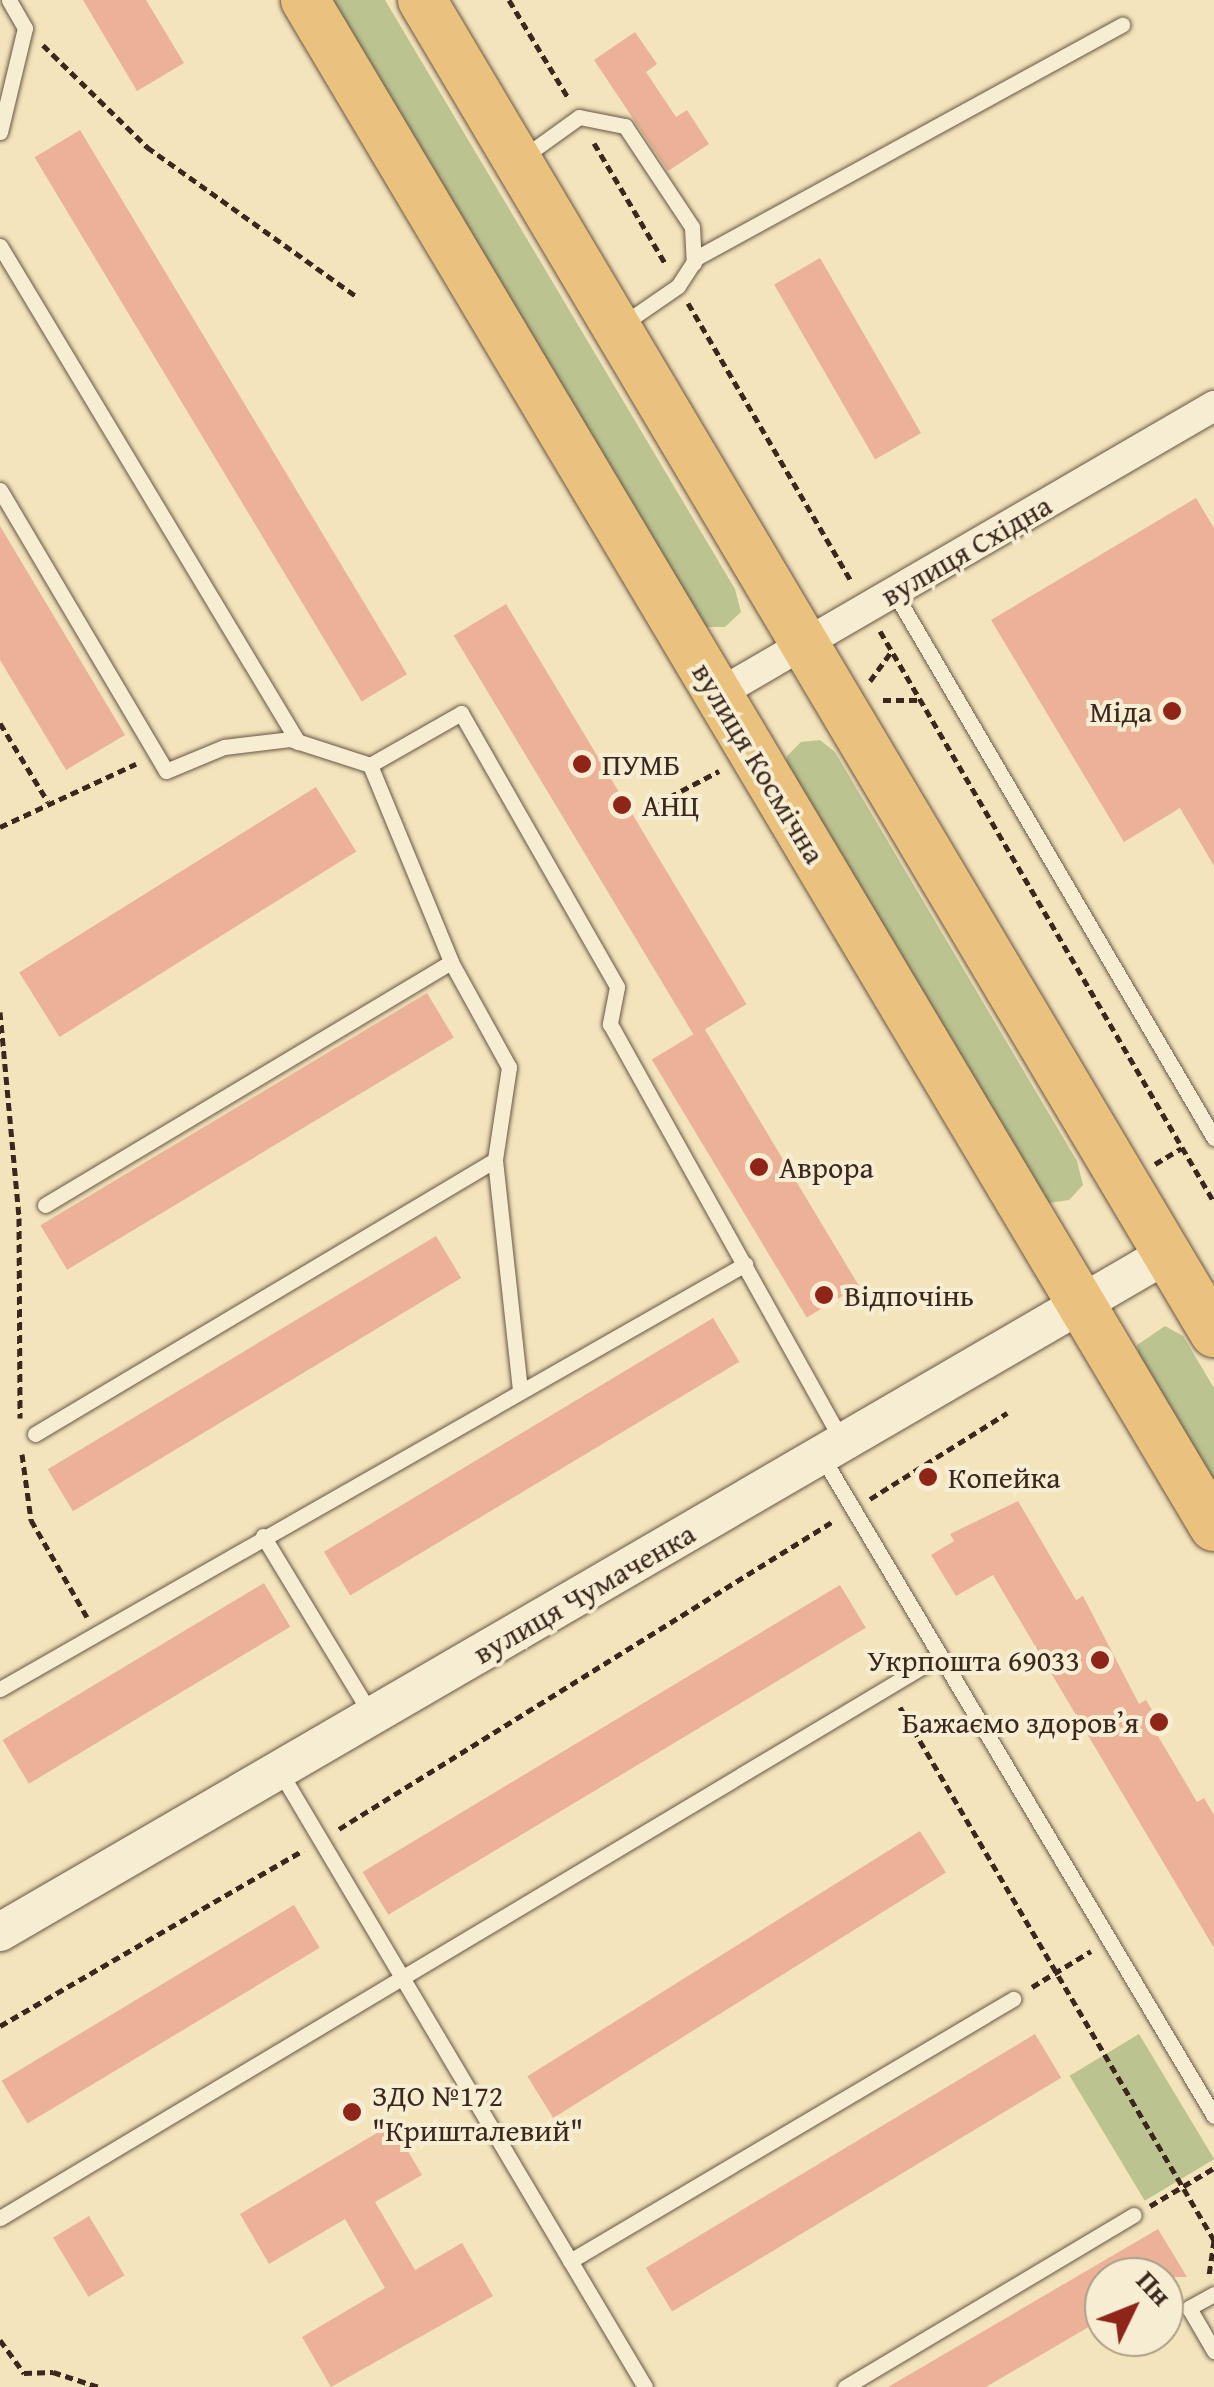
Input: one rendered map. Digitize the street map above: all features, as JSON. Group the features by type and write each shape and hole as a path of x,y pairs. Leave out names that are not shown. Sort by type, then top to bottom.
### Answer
{"main road":[{"name":"вулиця Космічна","path":"305,0 1214,1527"},
{"path":"422,0 1214,1333"}],"street":[{"name":"вулиця Східна","path":"718,694 1214,406"},
{"name":"вулиця Чумаченка","path":"0,1932 1167,1254"}],"lane":[{"path":"0,132 26,28 8,0"},
{"path":"616,329 678,286 696,258 1122,25"},
{"path":"518,161 579,117 610,118 641,146 682,211 696,258"},
{"path":"0,246 298,742"},
{"path":"0,490 166,771 224,747 298,742 370,764 461,713 617,987 610,1024 745,1264 832,1449 852,1509 1214,2116"},
{"path":"894,592 1214,1138"},
{"path":"370,764 450,962 509,1067 496,1160 520,1391"},
{"path":"45,1205 450,962"},
{"path":"35,1434 496,1160"},
{"path":"0,1689 745,1264"},
{"path":"263,1536 372,1716"},
{"path":"0,2218 940,1656"},
{"path":"279,1770 645,2387"},
{"path":"570,2261 1012,1999"},
{"path":"844,2387 1134,2215"},
{"path":"1210,2296 1189,2308 1214,2351"}],"path":[{"path":"26,28 148,147 356,296"},
{"path":"866,686 892,652"},
{"path":"872,700 920,700"},
{"path":"0,723 48,802"},
{"path":"0,827 157,755"},
{"path":"658,803 719,772"},
{"path":"0,1012 19,1218 20,1435 32,1520 96,1634"},
{"path":"1144,1171 1182,1148"},
{"path":"0,2026 321,1840 1007,1413"},
{"path":"888,1688 1214,2240 1210,2296"},
{"path":"1012,1999 1110,1940"},
{"path":"1134,2215 1214,2168"},
{"path":"0,2340 24,2373 53,2372 99,2387"},
{"path":"0,2362 11,2355"}],"green space":[{"path":"323,0 385,0 735,589 741,612 725,627 701,627"},
{"path":"820,740 835,752 1077,1161 1083,1185 1069,1200 1049,1203 1034,1187 786,778 787,756 801,742"},
{"path":"1165,1326 1183,1336 1214,1388 1214,1486 1140,1362 1137,1345"},
{"path":"1139,2034 1214,2159 1145,2201 1070,2076"}],"building":[{"path":"83,0 146,0 184,63 137,91"},
{"path":"635,32 657,64 646,72 676,117 687,110 709,144 668,171 594,60"},
{"path":"80,130 407,674 362,702 35,157"},
{"path":"820,258 921,433 875,459 774,284"},
{"path":"1196,498 1214,528 1214,866 1180,808 1124,842 991,620"},
{"path":"0,526 125,735 66,770 0,660"},
{"path":"506,604 747,1004 694,1036 454,635"},
{"path":"316,787 356,851 59,1037 19,972"},
{"path":"427,993 454,1038 67,1270 40,1225"},
{"path":"704,1028 859,1286 807,1317 652,1059"},
{"path":"436,1236 461,1278 73,1511 48,1469"},
{"path":"713,1318 739,1362 350,1596 324,1552"},
{"path":"1018,1501 1076,1600 1083,1596 1139,1704 1146,1700 1159,1722 1152,1726 1197,1802 1204,1798 1214,1815 1214,1948 993,1575 956,1596 931,1555 954,1541 950,1534"},
{"path":"264,1583 290,1627 29,1784 3,1740"},
{"path":"840,1585 866,1628 388,1915 363,1872"},
{"path":"920,1831 946,1873 553,2118 527,2076"},
{"path":"294,1905 320,1948 27,2123 2,2081"},
{"path":"1035,2034 1061,2078 672,2312 646,2268"},
{"name":"ЗДО №172 \"Кришталевий\"","path":"392,2124 422,2175 375,2202 415,2270 462,2243 493,2296 331,2387 302,2337 385,2288 345,2219 269,2264 240,2214"},
{"path":"89,2216 125,2275 89,2297 53,2238"},
{"path":"1158,2229 1175,2257 1110,2257"},
{"path":"1084,2272 1084,2330 986,2387 888,2387"}],"place":[{"name":"Міда","path":"1172,711"},
{"name":"ПУМБ","path":"582,764"},
{"name":"АНЦ","path":"622,805"},
{"name":"Аврора","path":"759,1167"},
{"name":"Відпочінь","path":"824,1295"},
{"name":"Копейка","path":"928,1477"},
{"name":"Укрпошта 69033","path":"1100,1660"},
{"name":"Бажаємо здоровʼя","path":"1159,1722"},
{"name":"ЗДО №172 \"Кришталевий\"","path":"352,2112"}]}
